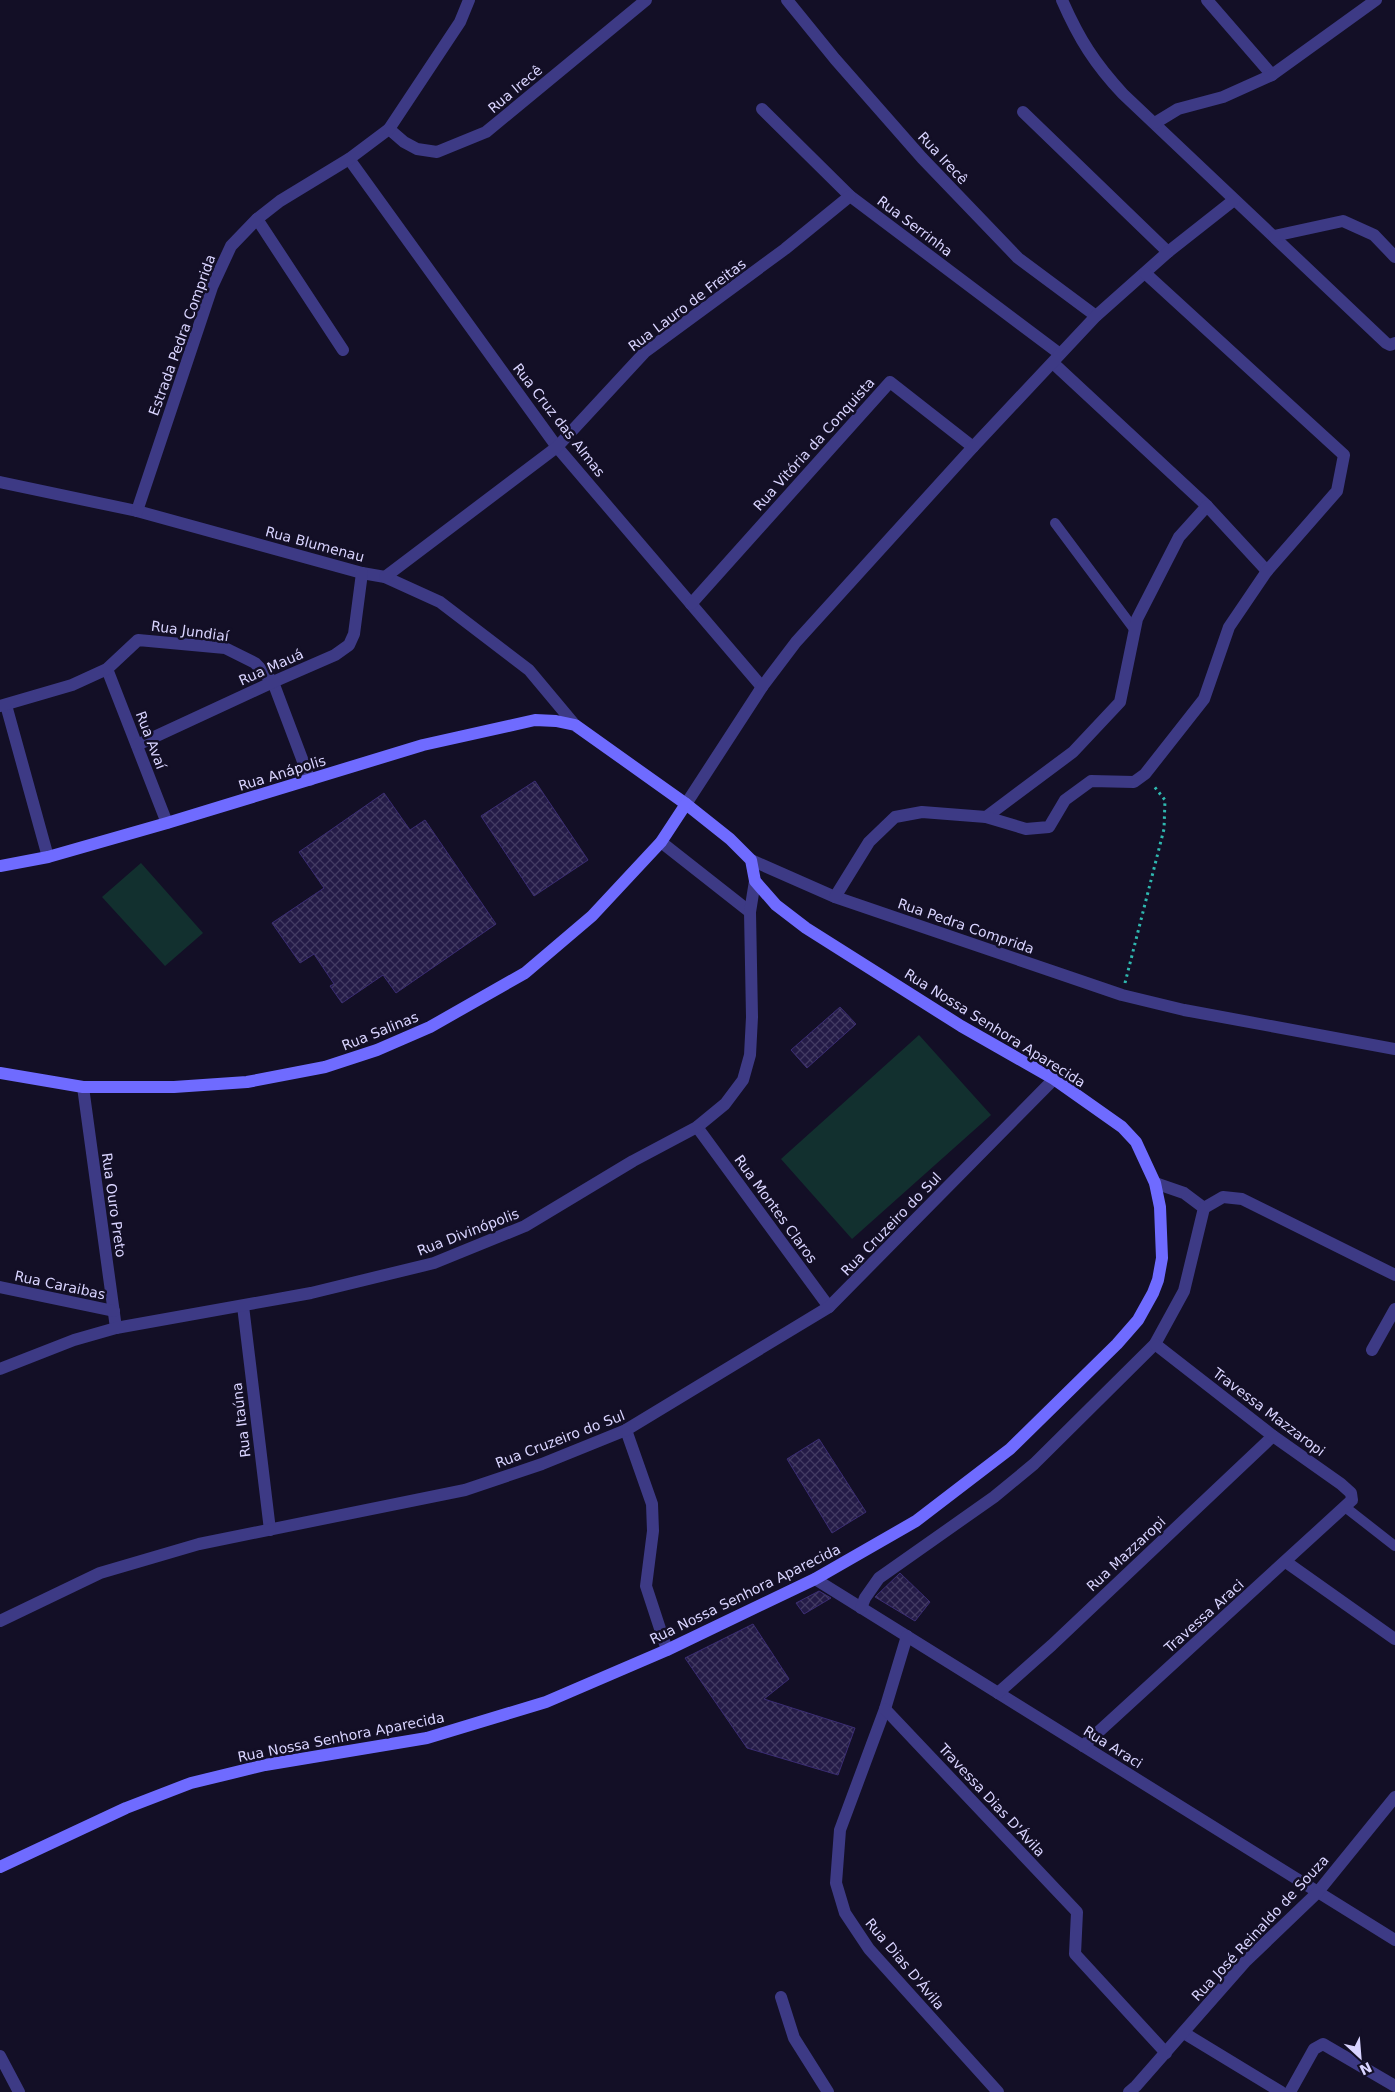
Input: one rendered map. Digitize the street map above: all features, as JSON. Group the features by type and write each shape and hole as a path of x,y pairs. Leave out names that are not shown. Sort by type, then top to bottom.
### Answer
{"street":[{"name":"Estrada Pedra Comprida","path":"137,510 212,287 231,246 257,219 280,201 349,160 389,129 460,22 469,0"},
{"name":"Rua Irecê","path":"389,129 404,142 417,149 437,152 486,132 646,0"},
{"name":"Rua Irecê","path":"787,0 835,60 922,158 1018,258 1096,316"},
{"path":"1062,0 1076,32 1100,70 1234,200 1386,343 1390,345 1395,342"},
{"path":"1207,0 1272,75"},
{"path":"1155,123 1178,109 1223,97 1272,75 1376,0"},
{"name":"Rua Serrinha","path":"762,109 850,196 1057,358 1207,506 1267,571"},
{"path":"1023,112 1168,252"},
{"name":"Rua Cruz das Almas","path":"349,160 557,447 762,687"},
{"name":"Rua Lauro de Freitas","path":"385,577 557,447 645,352 770,260 850,196"},
{"path":"686,804 762,687 796,642 973,447 1096,316 1168,252 1234,200"},
{"path":"257,219 344,350"},
{"path":"1274,236 1344,221 1374,235 1395,257"},
{"path":"836,897 869,842 895,817 922,812 986,817 1026,829 1049,827 1065,800 1091,782 1134,782 1145,774 1204,699 1229,627 1267,571 1337,491 1344,455 1145,273"},
{"name":"Rua Vitória da Conquista","path":"691,604 890,382 973,447"},
{"name":"Rua Blumenau","path":"0,482 137,510 362,573 385,577 440,602 529,670 575,725"},
{"path":"986,817 1073,752 1120,702 1137,619 1179,538 1207,506"},
{"name":"Rua Mauá","path":"137,744 335,655 349,645 354,634 362,573"},
{"name":"Rua Jundiaí","path":"48,857 3,705 72,685 107,669 130,645 138,640 144,639 225,648 255,663 273,682 310,780"},
{"name":"Rua Avaí","path":"107,669 168,823"},
{"name":"Rua Anápolis","path":"0,866 48,857 168,823 423,746 536,720 556,721 575,725"},
{"name":"Rua Pedra Comprida","path":"575,725 686,804 730,839 751,860 836,897 1122,995 1184,1010 1395,1049"},
{"name":"Rua Salinas","path":"0,1072 83,1087 174,1087 247,1082 325,1068 377,1050 430,1027 525,973 592,916 661,842 686,804"},
{"path":"661,842 750,912"},
{"path":"751,860 755,881"},
{"name":"Rua Divinópolis","path":"0,1369 74,1340 116,1328 311,1294 434,1263 525,1226 633,1161 698,1127 725,1104 743,1080 750,1055 752,1017 750,912 755,881"},
{"name":"Rua Nossa Senhora Aparecida","path":"0,1867 126,1808 191,1783 265,1765 427,1738 546,1702 668,1650 815,1579 916,1521 1010,1449 1117,1344 1138,1320 1153,1293 1158,1280 1162,1258 1160,1206 1155,1183 1136,1142 1122,1127 1054,1079 961,1026 806,928 776,905 755,881"},
{"name":"Rua Cruzeiro do Sul","path":"0,1620 100,1573 199,1544 465,1490 542,1464 626,1430 830,1308 1054,1079"},
{"name":"Rua Ouro Preto","path":"83,1087 116,1328"},
{"name":"Rua Montes Claros","path":"698,1127 830,1308"},
{"path":"1155,1183 1184,1193 1204,1208"},
{"path":"861,1608 865,1598 879,1578 994,1497 1034,1464 1156,1344 1184,1291 1204,1208 1223,1198 1242,1199 1395,1275"},
{"name":"Rua Caraibas","path":"0,1287 114,1311"},
{"name":"Rua Itaúna","path":"242,1306 270,1530"},
{"path":"1372,1350 1395,1310"},
{"name":"Travessa Mazzaropi","path":"1156,1344 1273,1436 1341,1484 1351,1493 1352,1500 1345,1508"},
{"path":"626,1430 652,1504 654,1531 646,1586 668,1650"},
{"name":"Rua Mazzaropi","path":"998,1693 1052,1645 1273,1436"},
{"name":"Travessa Araci","path":"1084,1746 1345,1508"},
{"path":"1286,1562 1395,1639"},
{"name":"Rua Araci","path":"815,1579 1395,1940"},
{"name":"Rua Dias D'Ávila","path":"907,1636 885,1709 840,1830 836,1883 845,1913 869,1949 998,2092"},
{"name":"Travessa Dias D'Ávila","path":"885,1709 1077,1912 1074,1954 1166,2053"},
{"name":"Rua José Reinaldo de Souza","path":"1134,2090 1245,1962 1317,1893 1395,1797"},
{"path":"781,1997 794,2038 828,2092"},
{"path":"1184,2033 1281,2092"},
{"path":"1290,2092 1314,2049 1323,2044 1395,2086"},
{"path":"0,2056 19,2092"}],"lane":[{"path":"1055,523 1134,629"},
{"path":"1345,1508 1395,1546"}],"path":[{"path":"1122,995 1164,828 1165,800 1145,774"}],"green space":[{"path":"141,863 203,933 165,966 102,897"},
{"path":"919,1035 991,1115 852,1239 781,1159"}],"building":[{"path":"535,781 588,860 534,896 481,816"},
{"path":"384,793 410,830 425,820 496,924 396,993 383,975 342,1003 330,986 334,984 314,954 300,963 272,923 324,888 299,852"},
{"path":"840,1007 856,1024 807,1068 791,1050"},
{"path":"819,1439 866,1512 832,1533 787,1459"},
{"path":"900,1573 930,1602 915,1621 875,1597"},
{"path":"819,1591 831,1598 804,1614 796,1603"},
{"path":"753,1624 789,1679 764,1699 855,1728 838,1775 747,1748 685,1658"}]}
